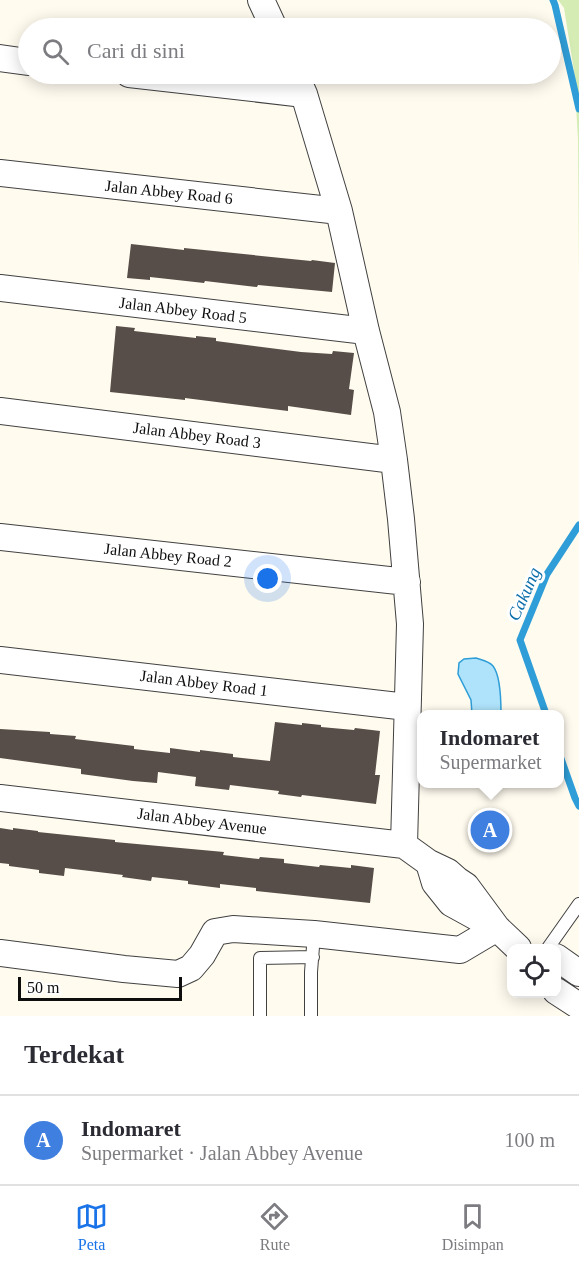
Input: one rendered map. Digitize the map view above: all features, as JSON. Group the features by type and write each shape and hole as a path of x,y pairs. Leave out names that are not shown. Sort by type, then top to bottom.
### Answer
{"street":[{"path":"261,0 269,18"},
{"path":"0,58 18,61"},
{"path":"299,84 339,211 387,412 394,460 410,624 404,845 466,886 497,928 516,944"},
{"name":"Jalan Abbey Road 6","path":"0,173 339,211"},
{"name":"Jalan Abbey Road 5","path":"0,288 366,331"},
{"name":"Jalan Abbey Road 3","path":"0,411 394,460"},
{"name":"Jalan Abbey Road 2","path":"0,537 407,582"},
{"name":"Jalan Abbey Road 1","path":"0,660 407,706"},
{"name":"Jalan Abbey Avenue","path":"0,798 404,845"},
{"path":"0,953 178,974 191,968 202,955 215,932 234,929 314,945 460,950 497,928"},
{"path":"561,960 579,973"},
{"path":"561,995 579,1006"}],"lane":[{"path":"551,944 579,904"},
{"path":"260,1016 260,958 314,945 311,1016"}],"green space":[{"path":"558,0 579,0 579,274 578,140 574,71 564,8"}],"water":[{"path":"476,658 485,661 496,670 501,710 472,710 471,700 458,674 459,663 464,659"}],"building":[{"path":"131,244 335,263 332,292 150,277 150,280 127,278"},
{"path":"116,326 135,328 134,331 216,338 216,341 301,352 354,353 349,389 354,390 351,415 288,406 288,411 185,398 185,400 110,392"},
{"path":"275,722 380,731 375,775 380,775 376,804 302,795 301,797 278,794 279,791 230,785 229,790 195,786 196,777 158,772 157,783 133,781 81,774 81,769 0,758 0,729 50,732 50,734 76,736 75,739 134,746 134,749 170,753 170,748 200,752 200,750 270,761"},
{"path":"0,828 224,852 223,855 259,859 260,857 284,859 284,863 319,867 320,865 351,868 351,865 374,868 370,903 256,891 256,888 220,884 220,888 188,884 188,881 152,877 151,881 65,868 64,876 39,873 39,870 0,863"}],"waterway":[{"name":"Cakung","path":"553,0 558,18"},
{"name":"Cakung","path":"561,31 579,109"},
{"name":"Cakung","path":"545,710 520,640 547,574 579,525"},
{"name":"Cakung","path":"564,767 579,806"}],"place":[{"name":"Indomaret","path":"490,830"}]}
